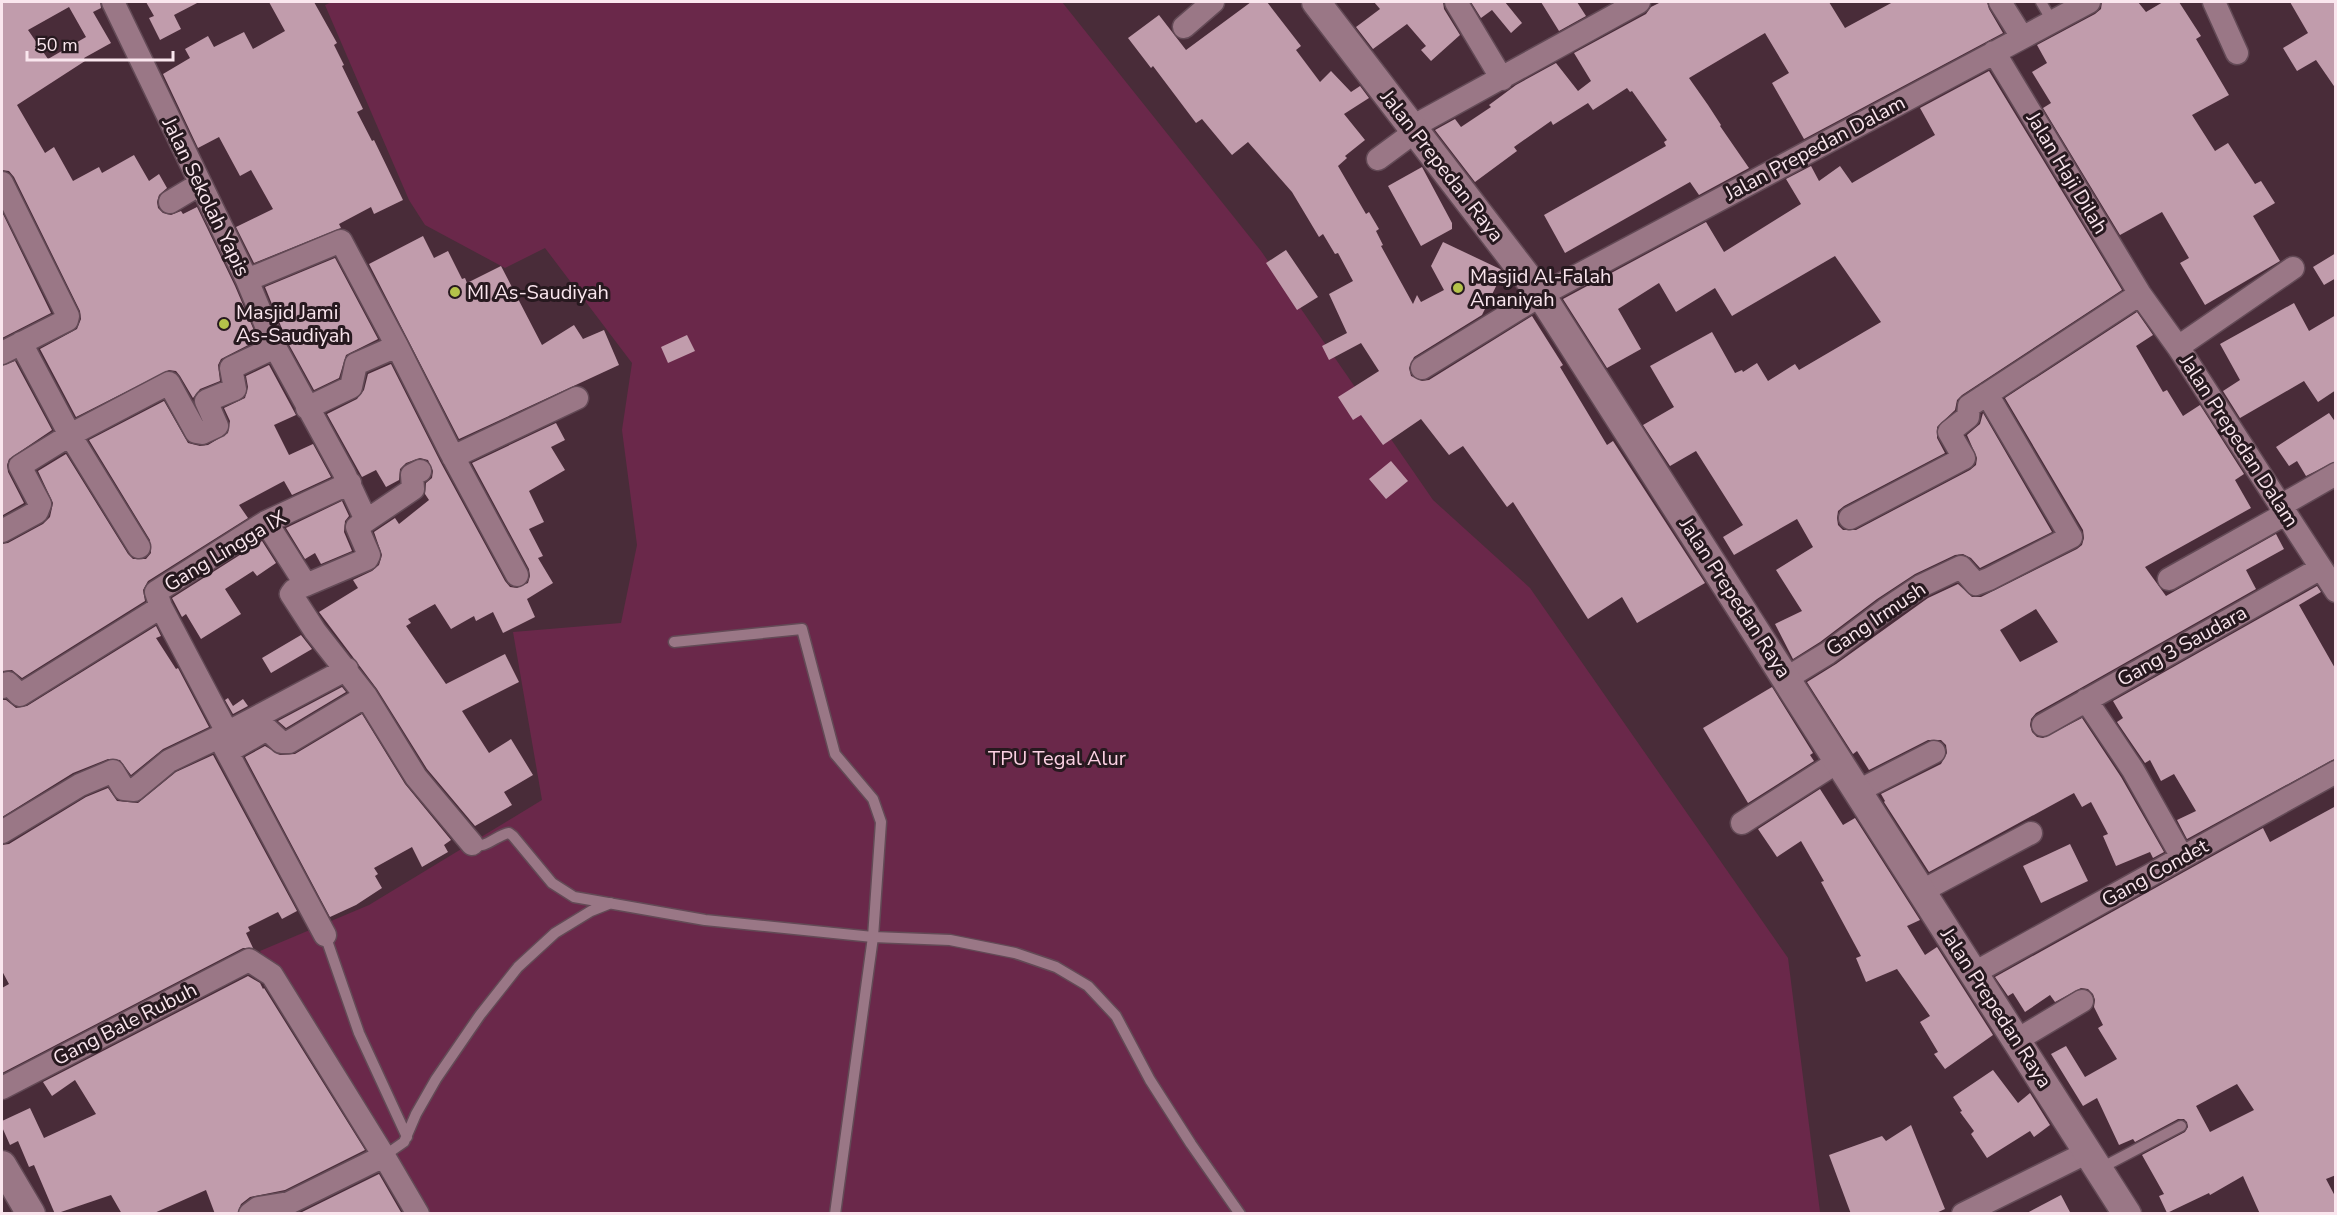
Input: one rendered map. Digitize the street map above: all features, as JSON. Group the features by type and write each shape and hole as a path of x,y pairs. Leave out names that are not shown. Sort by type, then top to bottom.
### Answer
{"street":[{"name":"Jalan Sekolah Yapis","path":"113,2 247,280 275,347 350,483 366,520"},
{"path":"1184,27 1213,2"},
{"name":"Jalan Prepedan Raya","path":"1316,2 1541,295 2127,1214"},
{"path":"1455,2 1502,79"},
{"path":"1378,159 1414,129 1639,2"},
{"path":"2000,2 2022,37"},
{"name":"Jalan Prepedan Dalam","path":"1422,368 1541,295 2022,37 2047,11 2090,2"},
{"path":"2214,2 2237,53"},
{"name":"Jalan Haji Dilah","path":"1994,52 2140,294"},
{"path":"2,183 68,314 67,320 11,348 70,435 139,547"},
{"path":"170,202 200,184"},
{"path":"247,280 340,241 517,575"},
{"path":"2178,347 2293,268"},
{"path":"1850,518 1964,458 1949,432 1968,417 1969,406 2140,294"},
{"name":"Jalan Prepedan Dalam","path":"2140,294 2178,347 2336,591"},
{"path":"307,408 351,387 356,364 397,346"},
{"path":"2,531 37,512 39,504 20,466 70,435 169,383 196,432 202,433 217,426 206,401 234,388 231,368 275,347"},
{"name":"Gang Irmush","path":"1787,678 1828,653 1921,586 1961,567 1976,584 2071,537 1987,394"},
{"path":"453,457 577,398"},
{"path":"420,471 412,475 413,489 357,528 369,555 367,559 294,590 291,594 315,631 366,696 416,777 471,842"},
{"path":"2169,579 2336,474"},
{"name":"Gang Lingga IX","path":"2,687 8,683 20,695 161,607 156,592 266,522 350,483"},
{"path":"266,522 306,585"},
{"name":"Gang 3 Saudara","path":"2043,725 2321,568"},
{"path":"161,607 225,740 321,928"},
{"path":"225,740 347,669"},
{"path":"2,832 80,785 113,771 124,789 134,790 169,761 225,740 267,729 280,742 289,742 366,696"},
{"path":"2086,700 2133,770 2182,857"},
{"path":"1858,791 1934,752"},
{"path":"1742,823 1839,761"},
{"name":"Gang Condet","path":"1974,973 2336,772"},
{"path":"1922,891 2031,833"},
{"name":"Gang Bale Rubuh","path":"2,1088 249,960 272,975 384,1156"},
{"path":"2017,1040 2082,1001"},
{"path":"250,1214 258,1208 289,1203 384,1156 418,1214"},
{"path":"1963,1214 2094,1160"},
{"path":"2,1165 31,1214"}],"lane":[{"path":"674,642 802,629 835,754 873,799 881,822 873,938 836,1214"},
{"path":"471,842 484,846 499,836 509,833 552,883 574,897 614,902 686,917 873,938 950,940 1015,953 1056,967 1088,986 1116,1016 1150,1080 1240,1214"},
{"path":"384,1156 402,1146 416,1114 436,1079 480,1015 518,967 555,933 591,911 614,902"},
{"path":"321,928 359,1034 407,1137"},
{"path":"2094,1160 2181,1126"}],"green space":[{"name":"TPU Tegal Alur","path":"332,2 1062,2 1261,251 1433,500 1530,588 1788,958 1820,1212 1815,1214 421,1213 260,951 369,905 542,800 513,632 621,623 637,545 622,430 632,363 545,248 505,268 425,225 409,200 325,5"}],"building":[{"path":"2,2 100,2 101,8 93,12 111,43 84,58 85,61 17,105 45,153 54,147 73,181 99,167 102,173 134,155 149,181 159,174 167,188 159,195 157,202 158,208 163,213 171,215 181,211 183,214 197,207 258,340 221,359 218,365 220,381 200,389 193,398 176,371 169,370 76,417 40,349 77,329 81,319 80,311 14,177 9,171 2,170","holes":["69,7 86,37 48,59 28,30"]},
{"path":"146,2 199,2 174,15 181,29 160,40 149,18 154,16"},
{"path":"269,2 314,2 337,43 334,45 344,65 342,66 363,109 357,112 372,141 374,140 403,200 374,214 371,207 339,224 341,228 254,263 236,227 273,209 251,170 240,176 219,137 198,148 163,74 190,58 185,49 208,36 214,47 244,32 253,49 285,31"},
{"path":"1251,2 1267,2 1301,46 1296,50 1320,82 1331,71 1351,92 1360,86 1369,98 1344,114 1365,140 1345,156 1347,158 1338,166 1366,214 1369,212 1379,229 1376,231 1383,245 1381,246 1413,304 1417,295 1421,302 1444,290 1431,266 1443,242 1503,272 1482,315 1414,357 1409,368 1411,376 1422,381 1429,380 1532,316 1563,365 1560,367 1607,445 1613,441 1705,583 1637,623 1622,597 1588,619 1513,502 1507,507 1463,446 1449,455 1421,419 1383,445 1361,415 1353,420 1338,397 1379,371 1361,343 1329,360 1322,346 1347,333 1329,294 1353,281 1338,253 1335,254 1323,234 1319,237 1292,192 1248,142 1232,155 1202,119 1196,123 1153,66 1151,68 1128,38 1159,15 1186,50"},
{"path":"1374,2 1443,2 1444,9 1460,35 1431,61 1421,50 1426,46 1407,24 1373,49 1356,27 1380,9"},
{"path":"1471,2 1505,2 1522,23 1511,33 1492,10 1481,18"},
{"path":"1541,2 1577,2 1586,16 1559,31"},
{"path":"1661,2 1829,2 1845,28 1893,2 1987,2 2003,33 1804,139 1772,83 1789,73 1765,33 1689,78 1749,168 1699,195 1690,182 1565,253 1544,215 1666,146 1664,142 1667,140 1632,91 1630,92 1627,88 1593,110 1588,103 1553,125 1551,121 1514,147 1517,151 1475,182 1435,130 1455,119 1461,127 1491,107 1489,105 1516,85 1556,63 1578,91 1591,81 1574,53 1646,14 1651,7"},
{"path":"2102,2 2138,2 2146,12 2163,2 2179,2 2201,36 2196,39 2229,95 2192,115 2215,151 2228,143 2255,184 2261,181 2275,203 2253,216 2280,261 2205,305 2180,263 2189,258 2162,212 2120,235 2043,108 2051,103 2032,72 2047,63 2037,45 2095,14 2101,9"},
{"path":"2290,2 2336,2 2336,89 2316,60 2297,71 2283,48 2308,33"},
{"path":"1989,71 2122,290 1962,395 1957,400 1955,410 1937,427 1937,438 1945,453 1844,506 1838,511 1837,518 1838,525 1843,530 1856,530 1970,470 1976,465 1977,458 1967,435 1980,424 1983,413 2052,532 1980,568 1971,558 1963,554 1955,555 1915,574 1793,659 1775,624 1802,611 1776,570 1813,547 1797,519 1734,555 1723,537 1743,525 1696,451 1670,466 1643,425 1674,407 1650,366 1712,332 1735,373 1742,370 1743,372 1757,363 1768,381 1795,364 1799,370 1881,322 1835,256 1732,316 1715,288 1676,312 1659,283 1618,309 1641,349 1607,368 1563,299 1706,222 1724,252 1801,204 1786,179 1811,166 1819,181 1840,166 1852,183 1935,135 1920,108"},
{"path":"1422,167 1452,223 1452,229 1421,246 1388,186"},
{"path":"2,212 51,313 2,338"},
{"path":"423,236 434,258 448,251 462,279 465,278 467,283 501,266 542,345 574,325 583,339 604,330 619,365 459,439 369,264"},
{"path":"1286,250 1318,297 1297,310 1266,263"},
{"path":"2336,253 2336,278 2324,285 2313,267"},
{"path":"335,258 378,339 346,355 339,378 314,390 287,341 265,287"},
{"path":"2294,303 2309,331 2336,315 2336,390 2318,402 2304,381 2240,418 2223,391 2240,380 2220,344"},
{"path":"2137,312 2153,335 2136,346 2163,392 2167,390 2183,416 2200,405 2244,474 2235,480 2251,508 2145,567 2166,596 2276,534 2284,549 2246,570 2256,589 2036,713 2031,719 2032,732 2037,737 2043,738 2082,718 2121,777 2164,852 2153,858 2150,852 2116,866 2103,836 2108,834 2091,802 2082,807 2074,793 1929,872 1881,794 1941,764 1947,753 1946,745 1941,740 1928,740 1869,770 1857,751 1853,754 1807,682 1928,598 1958,584 1972,597 1981,597 2082,545 2083,530 2005,398","holes":["2036,609 2058,642 2020,662 2000,630"]},
{"path":"687,335 695,351 668,363 661,347"},
{"path":"15,361 52,430 9,459 8,472 24,503 3,515 2,366"},
{"path":"391,364 441,463 510,587 517,588 528,583 529,569 472,463 556,423 565,440 551,447 565,470 529,491 544,522 529,529 543,556 538,558 553,583 527,599 535,617 503,633 493,612 476,621 474,616 451,629 435,604 408,619 411,623 406,626 446,684 505,654 519,682 462,711 489,753 511,739 533,775 504,792 512,805 475,826 427,769 377,689 319,612 358,588 353,580 379,565 382,555 374,532 395,518 399,524 429,500 425,494 426,483 432,478 433,471 428,460 420,458 406,463 400,469 399,480 386,487 376,470 362,477 327,414 357,399 364,390 368,374"},
{"path":"269,365 296,415 274,425 289,455 313,444 331,477 292,495 284,481 239,505 248,518 148,581 143,590 145,601 22,678 12,670 2,671 2,544 43,524 50,517 53,503 38,471 66,454 128,554 133,559 146,559 151,553 150,540 89,440 164,401 188,443 208,445 228,433 230,421 224,408 245,398 248,387 246,376"},
{"path":"2329,413 2336,423 2336,461 2306,476 2297,461 2289,466 2276,447"},
{"path":"1391,461 1408,481 1386,499 1369,479"},
{"path":"342,501 349,516 345,521 344,532 352,551 321,564 315,553 305,559 286,528"},
{"path":"262,541 276,563 257,576 253,571 225,589 241,614 201,639 186,614 182,617 172,598"},
{"path":"2317,586 2321,592 2299,605 2336,670 2336,758 2187,839 2177,820 2196,811 2174,774 2161,781 2150,760 2145,763 2117,722 2123,718 2113,701"},
{"path":"156,626 161,636 156,638 176,669 178,668 209,727 163,749 131,775 120,760 108,759 73,773 2,817 2,700 6,700 16,708 27,706"},
{"path":"301,635 312,649 271,673 262,658"},
{"path":"342,687 346,692 286,728 278,721"},
{"path":"1772,687 1813,753 1810,755 1814,761 1748,803 1703,728"},
{"path":"228,698 233,706 243,699 248,706 233,714 225,700"},
{"path":"362,714 405,784 451,840 444,845 448,852 422,867 412,847 374,868 378,874 375,876 382,888 356,905 330,917 245,757 265,746 280,755 295,754"},
{"path":"213,755 297,911 282,919 278,912 248,927 250,931 246,933 253,948 243,948 2,1073 2,988 9,984 2,971 2,845 9,844 86,797 108,788 117,801 138,803 176,772"},
{"path":"1820,789 1843,825 1855,818 1920,920 1907,926 1925,955 1937,947 1993,1035 1945,1069 1934,1054 1938,1052 1920,1022 1930,1016 1897,969 1866,982 1856,958 1861,956 1821,882 1824,881 1801,841 1777,857 1758,829"},
{"path":"2336,806 2336,1175 2326,1179 2336,1198 2336,1214 2260,1214 2243,1176 2210,1195 2209,1193 2167,1213 2159,1196 2164,1194 2142,1155 2185,1132 2188,1127 2187,1122 2184,1119 2178,1119 2135,1142 2133,1139 2119,1145 2097,1098 2083,1106 2051,1054 2066,1046 2085,1077 2117,1059 2098,1028 2103,1025 2094,1007 2093,994 2088,989 2081,988 2055,1002 2050,995 2025,1012 2013,993 2008,996 1995,977 2263,828 2270,842","holes":["2237,1084 2254,1110 2210,1132 2196,1106"]},
{"path":"2070,844 2088,881 2041,903 2023,866"},
{"path":"248,976 264,988 365,1150 285,1190 250,1197 241,1204 237,1214 215,1214 206,1190 152,1214 122,1214 111,1195 55,1214 34,1165 29,1167 18,1141 10,1145 2,1127 2,1121 30,1108 44,1138 96,1114 75,1080 52,1096 43,1082"},
{"path":"1993,1070 2018,1103 2030,1093 2050,1125 2034,1137 2030,1131 1987,1158 1971,1134 1974,1131 1960,1112 1962,1111 1953,1097"},
{"path":"1911,1125 1945,1209 1934,1214 1851,1214 1829,1155 1882,1136 1886,1141"},
{"path":"379,1174 402,1214 298,1214"},
{"path":"2061,1195 2071,1214 2025,1214"}],"place":[{"name":"Masjid Al-Falah Ananiyah","path":"1458,288"},
{"name":"MI As-Saudiyah","path":"455,292"},
{"name":"Masjid Jami As-Saudiyah","path":"224,324"}]}
